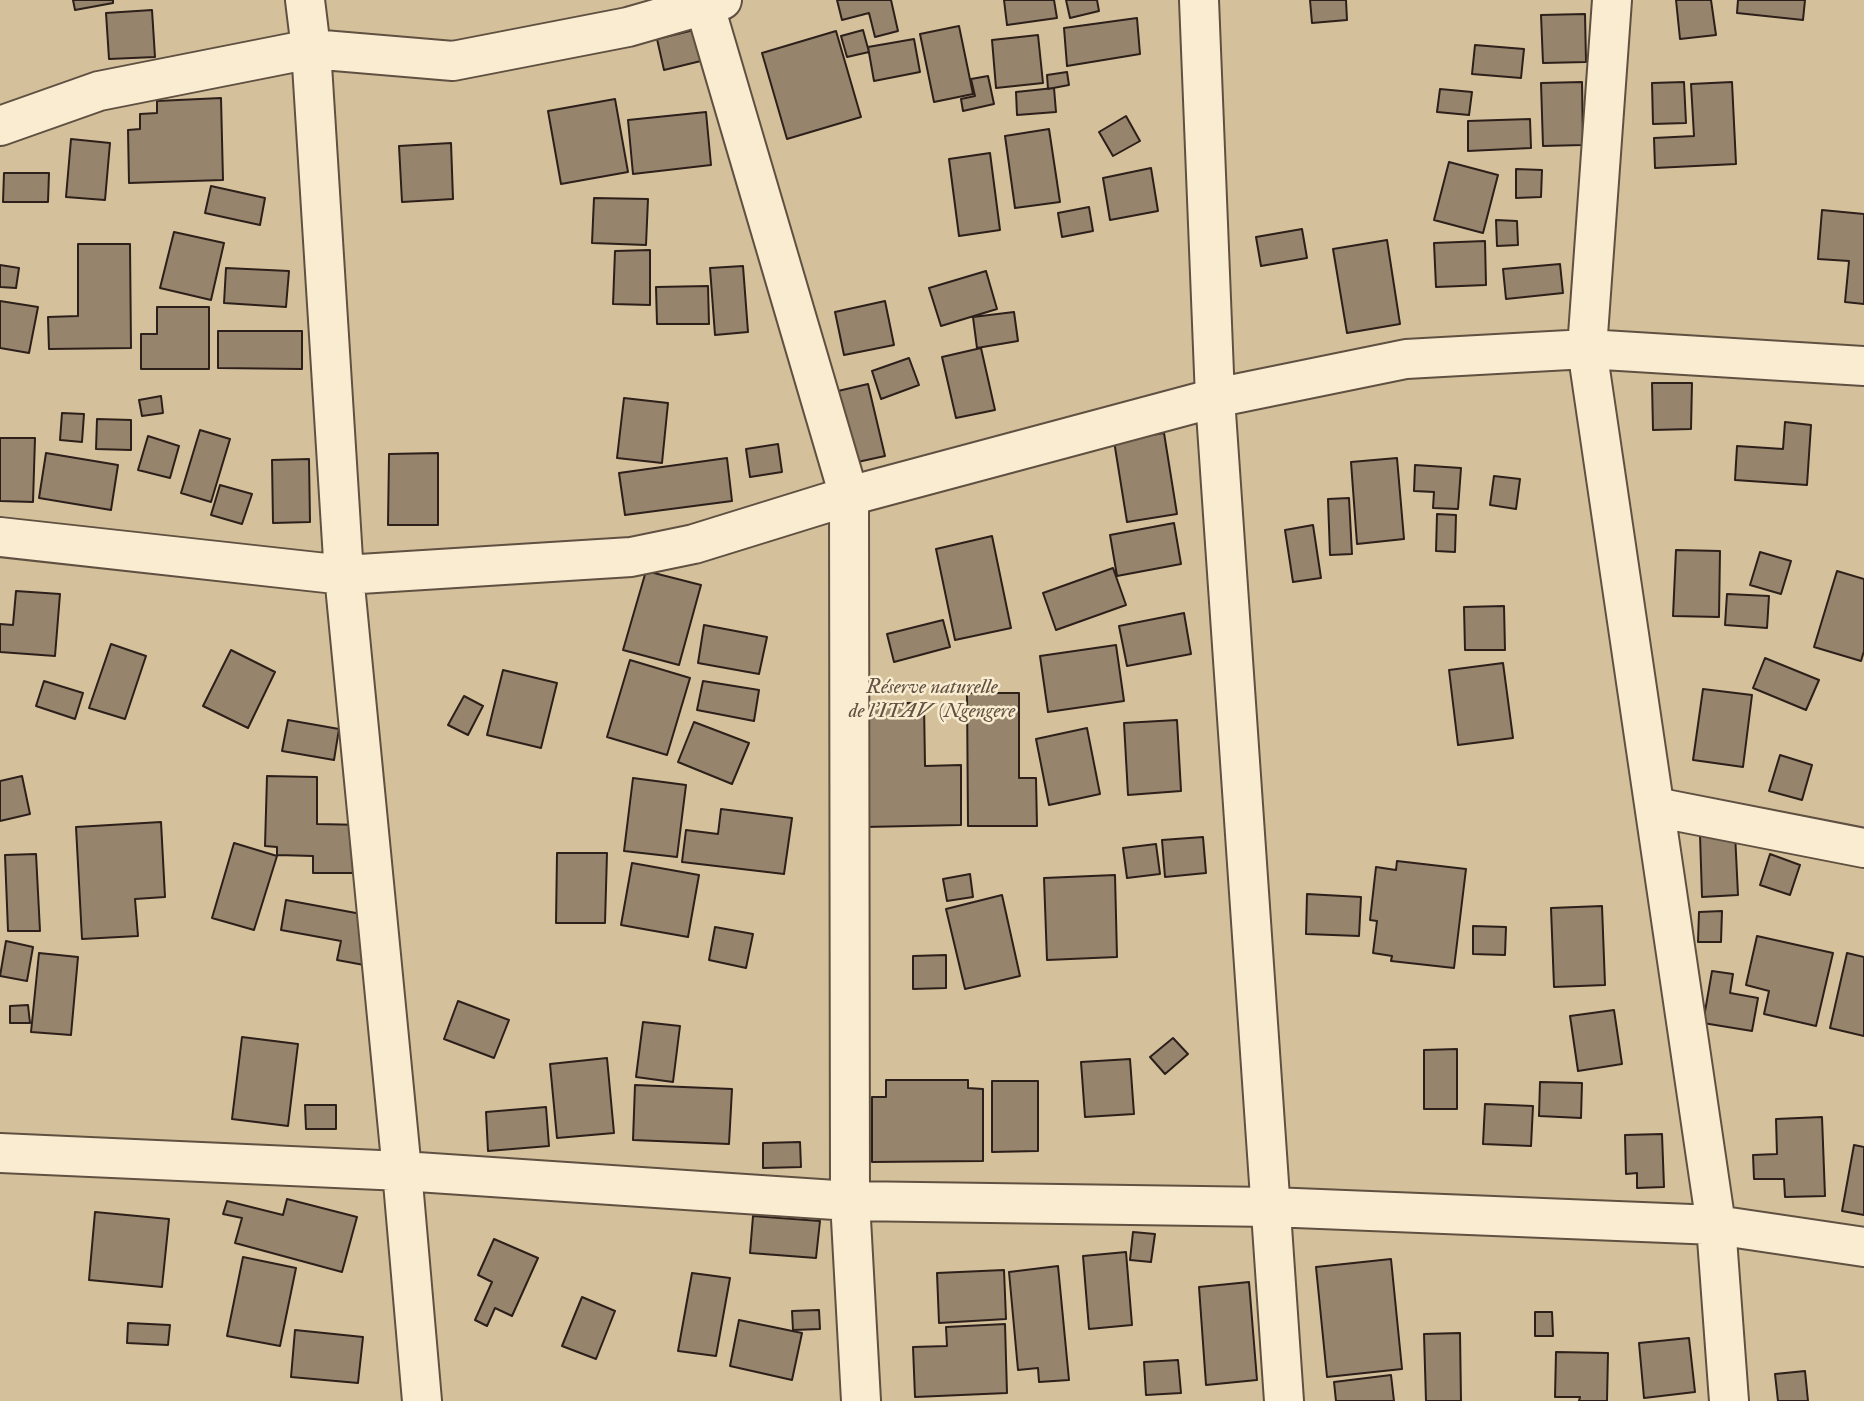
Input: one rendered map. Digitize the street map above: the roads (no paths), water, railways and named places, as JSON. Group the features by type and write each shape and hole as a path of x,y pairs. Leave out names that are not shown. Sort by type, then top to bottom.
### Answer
{"street":[{"path":"305,0 311,49 344,575 422,1401"},
{"path":"1199,0 1214,398 1284,1401"},
{"path":"1612,0 1587,349 1716,1224 1730,1401"},
{"path":"0,126 99,91 311,49 453,61 628,27 710,2 849,496 850,1201 862,1401"},
{"path":"0,537 344,575 631,557 694,544 849,496 1214,398 1406,359 1587,349 1864,366"},
{"path":"1655,807 1864,848"},
{"path":"0,1153 402,1171 850,1201 1271,1207 1716,1224 1864,1247"}],"park label":[{"name":"Réserve naturelle de l'ITAV (Ngengere","path":"932,700"}]}
